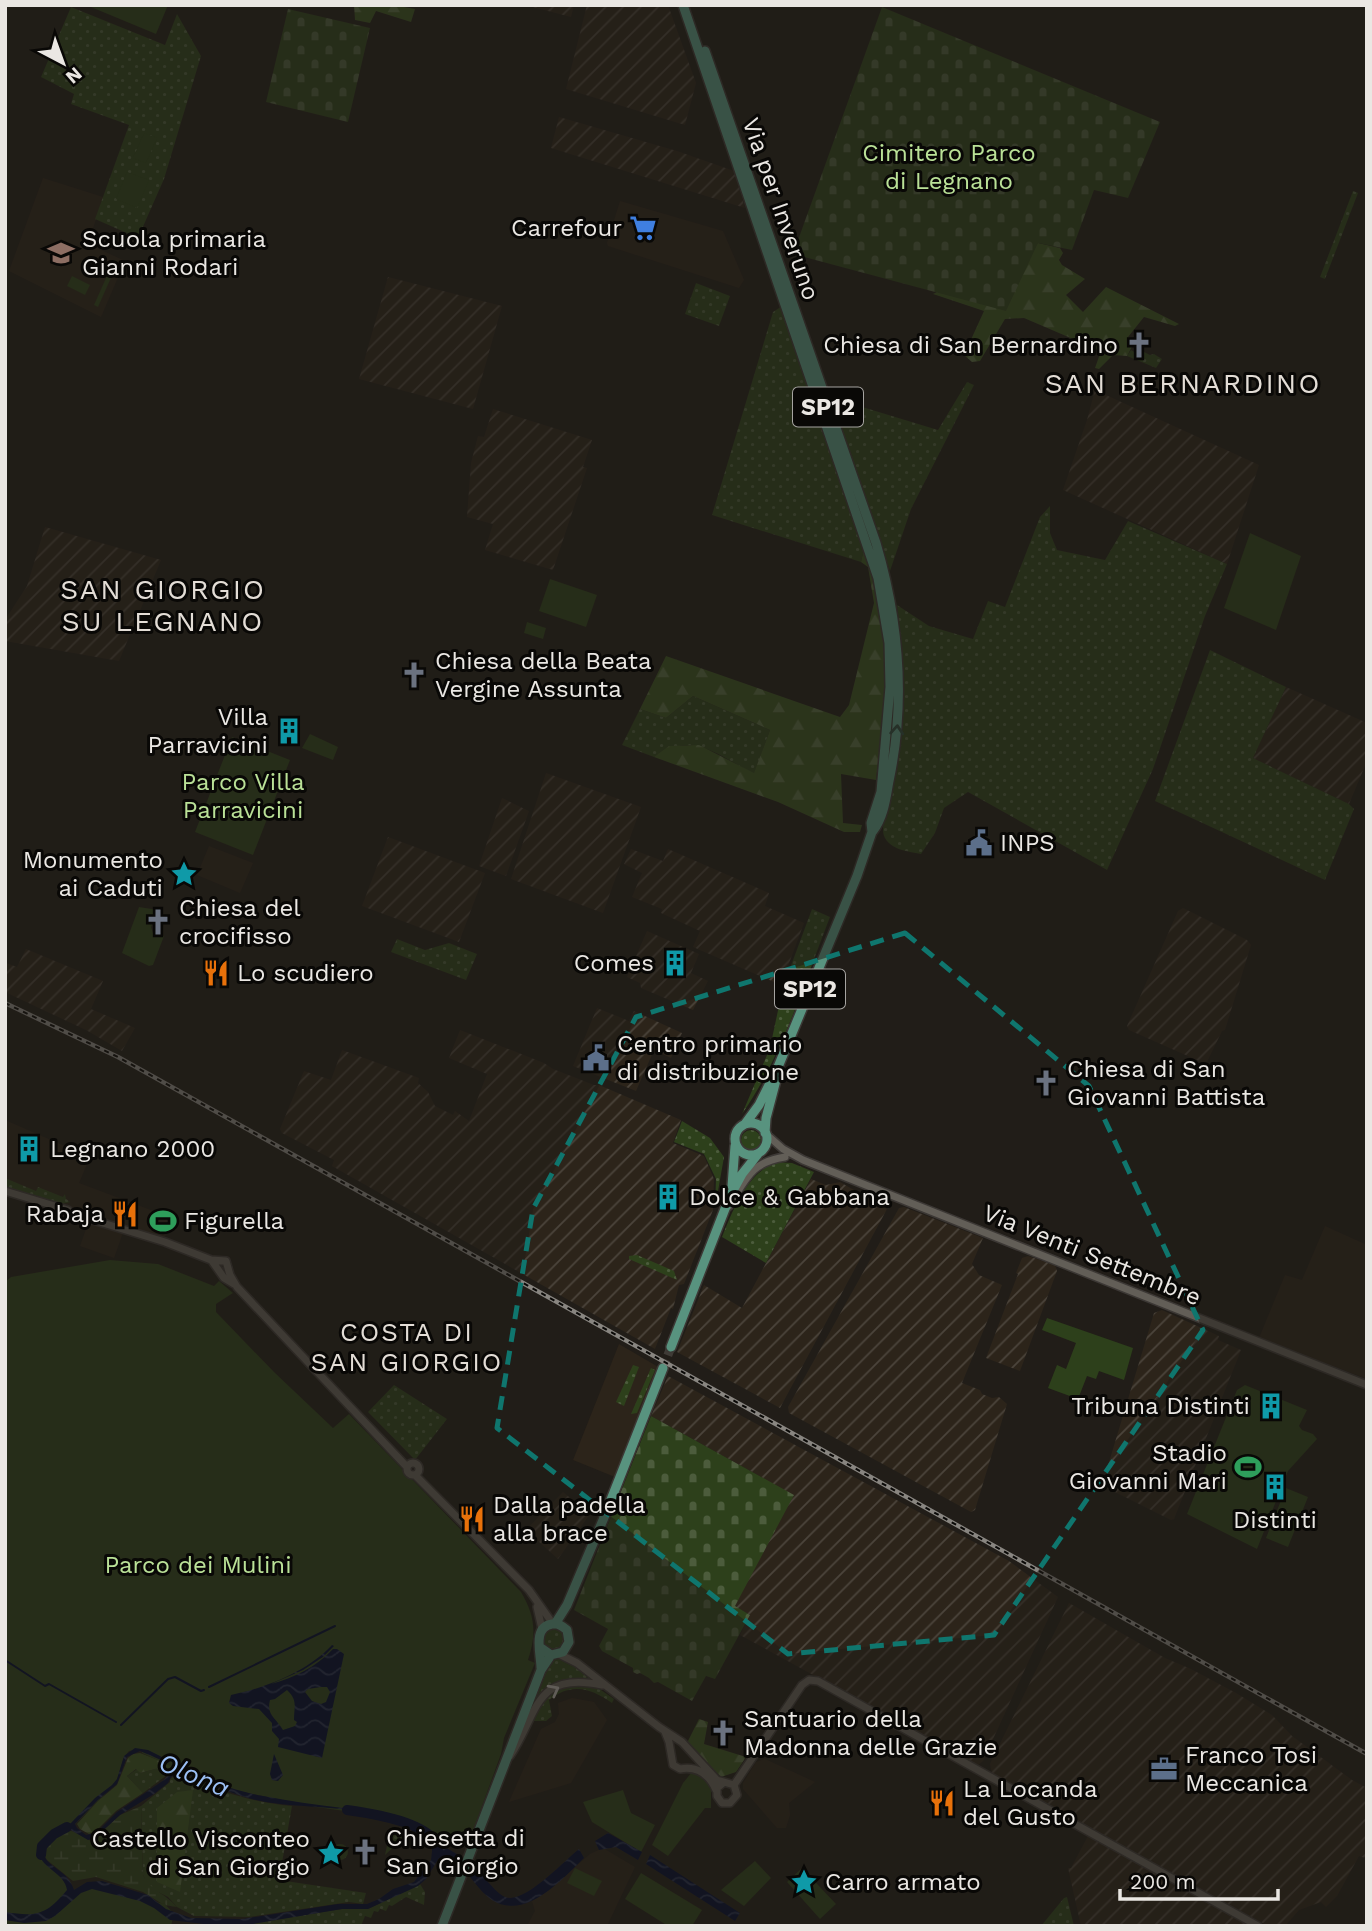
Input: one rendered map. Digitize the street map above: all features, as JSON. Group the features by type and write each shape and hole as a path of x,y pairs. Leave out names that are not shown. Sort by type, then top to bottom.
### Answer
{"main road":[{"name":"Via per Inveruno","path":"683,5 877,578 889,643 890,687 881,792 872,832"},
{"name":"Via per Inveruno","path":"689,5 876,543 889,593 898,658 898,730 895,756 879,821 872,832 857,876 778,1068 759,1105 745,1124"},
{"name":"Via per Inveruno","path":"765,1133 778,1068"},
{"path":"671,1347 730,1196 735,1173 734,1135 745,1124 756,1126 765,1133 767,1143 742,1174 730,1196"},
{"path":"735,1146 741,1151 760,1153"},
{"path":"541,1670 538,1636 542,1629 557,1625 567,1605 663,1368"},
{"path":"442,1926 541,1670 555,1654 566,1649 569,1642 569,1634 557,1625"},
{"path":"541,1648 555,1654"}],"street":[{"name":"Via Venti Settembre","path":"765,1133 783,1149 803,1160 1367,1385"},
{"name":"Via Venti Settembre","path":"760,1153 803,1160"},
{"path":"723,1215 757,1167 768,1160 785,1157"},
{"path":"5,1191 165,1242 219,1264 237,1287 409,1466 408,1473 417,1474 425,1482 557,1625"},
{"path":"535,1599 542,1629"},
{"path":"569,1642 587,1672"},
{"path":"555,1654 570,1658 682,1742 716,1779 734,1784"},
{"path":"665,1731 671,1762 677,1768 688,1767 703,1772 713,1784 720,1801 730,1803 737,1795 734,1784 800,1687 809,1680 821,1682 1258,1926"},
{"path":"504,1765 520,1741 537,1702 548,1692 561,1685 581,1682 604,1685"},
{"path":"671,1756 678,1748 690,1751"},
{"path":"688,1767 692,1760 690,1751"},
{"path":"716,1791 723,1783"}],"highlighted area":[{"path":"905,933 1089,1086 1203,1330 994,1635 788,1654 497,1428 533,1209 636,1017"}],"shaded area":[{"path":"525,5 574,5 571,17"},
{"path":"587,5 668,5 696,83 685,125 566,89"},
{"path":"559,117 677,151 734,171 745,208 551,148"},
{"name":"Scuola primaria Gianni Rodari","path":"43,178 103,197 88,244 125,261 101,317 9,271"},
{"path":"620,201 723,231 744,280 739,288 608,246"},
{"path":"388,277 502,306 473,409 359,379"},
{"path":"1095,390 1259,465 1227,564 1063,490"},
{"path":"493,409 592,440 583,467 587,468 553,570 485,550 493,524 467,517 471,463 478,436 484,437"},
{"path":"45,527 161,560 119,661 5,641 5,620 27,586"},
{"path":"1286,687 1367,723 1367,761 1349,804 1253,758"},
{"path":"546,773 641,807 603,913 511,879"},
{"path":"502,798 529,811 506,876 479,866"},
{"path":"388,837 485,873 459,942 362,906"},
{"path":"209,846 253,863 240,893 197,875"},
{"path":"631,849 663,861 668,849 769,893 765,906 804,923 781,985 693,947 700,931 661,913 662,909 632,897 642,873 624,864"},
{"path":"1183,908 1247,940 1251,945 1225,1030 1222,1031 1206,1064 1129,1030 1127,1026 1178,911"},
{"path":"647,931 699,954 691,973 708,981 693,1010 641,988 640,983 627,977"},
{"path":"26,949 103,981 91,1009 135,1028 122,1051 86,1030 5,992 6,963 17,967"},
{"path":"597,1008 629,1021 634,1011 682,1033 671,1058 654,1050 636,1091 573,1066"},
{"path":"460,1030 681,1120 673,1143 704,1156 714,1179 713,1210 684,1284 679,1285 673,1309 671,1308 655,1349 332,1166 334,1160 282,1133 280,1129 304,1071 331,1080 342,1050 419,1078 418,1083 428,1092 435,1106 453,1115 455,1111 469,1121 487,1074 449,1058"},
{"path":"5,1120 90,1157 79,1183 172,1218 164,1240 125,1227 114,1258 80,1246 91,1215 5,1187"},
{"path":"811,1179 826,1185 840,1182 887,1209 780,1408 677,1352 704,1285 742,1308"},
{"path":"904,1207 983,1238 972,1264 979,1275 1002,1285 962,1383 992,1398 999,1397 1007,1404 975,1510 971,1512 789,1413 788,1407 899,1208"},
{"path":"1325,1226 1367,1245 1367,1379 1259,1338 1285,1275 1302,1280"},
{"path":"1028,1256 1055,1265 1057,1271 1020,1371 986,1358 1022,1258"},
{"path":"1162,1310 1219,1336 1218,1340 1241,1350 1174,1519 1171,1520 1105,1487 1103,1482 1154,1313"},
{"path":"619,1344 660,1368 615,1477 573,1460"},
{"path":"668,1376 1009,1561 1058,1597 983,1761 978,1765 740,1635 750,1615 734,1606 763,1478 651,1416"},
{"path":"563,1492 590,1514 558,1559 526,1530"},
{"name":"Franco Tosi Meccanica","path":"1069,1603 1272,1715 1292,1736 1367,1788 1367,1855 1365,1858 1359,1856 1337,1896 1326,1907 1321,1902 1299,1910 1285,1926 1268,1926 992,1774 990,1764"},
{"path":"572,1698 594,1702 607,1720 571,1783 509,1802 541,1729 555,1722 559,1714 558,1703"},
{"path":"765,1759 815,1782 789,1803 790,1815 786,1828 777,1828 743,1789 743,1783 756,1762"},
{"path":"1088,1836 1250,1926 1081,1926 1068,1868 1071,1868"},
{"path":"603,1848 635,1867 607,1926 527,1926 535,1911 532,1901 549,1890 590,1854"}],"green space":[{"path":"86,5 168,5 156,34"},
{"path":"354,5 393,5 415,9 411,22 376,11 370,23 355,20"},
{"path":"71,7 165,45 177,14 201,56 164,179 138,238 95,219 129,125 71,104 74,94 41,77"},
{"name":"Cimitero Parco di Legnano","path":"882,7 1160,122 1128,198 1094,190 1072,250 1038,243 1006,311 793,254"},
{"path":"288,9 370,28 348,122 266,102"},
{"path":"144,133 157,138 146,163 133,158"},
{"path":"127,172 149,180 137,208 116,199"},
{"path":"1353,191 1358,193 1325,279 1320,277"},
{"path":"1038,243 1060,248 1063,253 1059,260 1062,265 1085,279 1066,295 1083,312 1106,287 1179,324 1175,326 1144,317 1128,337 1135,341 1127,356 1113,355 1099,369 1095,368 1101,351 1024,318 1005,319 980,361 972,362 964,355 984,311 933,294"},
{"path":"114,260 118,262 98,307 94,305"},
{"path":"72,276 90,285 85,295 67,286"},
{"path":"696,283 730,296 719,326 685,314"},
{"path":"782,306 864,549 861,562 712,515 773,312"},
{"path":"1131,350 1154,354 1162,359 1156,368 1127,356"},
{"path":"967,382 974,385 911,509 890,571 834,409 836,399 938,430"},
{"path":"1050,506 1050,533 1057,550 1105,560 1128,521 1227,564 1205,616 1153,769 1107,870 968,792 944,808 935,833 921,854 895,847 887,841 883,830 885,811 898,762 902,723 902,664 897,605 929,626 973,639 988,601 1005,607 1040,517"},
{"path":"1250,533 1301,556 1276,630 1224,608"},
{"path":"864,549 882,620 886,678 876,780 841,774 843,823 862,825 860,832 844,832 778,802 654,757 669,746 699,745 754,773 770,730 693,696 666,718 640,709 666,656 840,717 849,705 874,603 868,567 861,562"},
{"path":"550,579 597,595 586,627 539,611"},
{"path":"527,622 546,628 543,639 524,633"},
{"path":"1210,650 1286,687 1253,758 1349,804 1354,809 1325,880 1155,801"},
{"path":"693,696 770,730 754,774 705,748 681,746 668,749 654,757 622,745 640,709 666,718"},
{"path":"310,734 338,747 333,760 302,748"},
{"name":"Parco Villa Parravicini","path":"232,737 290,760 253,855 195,832"},
{"path":"139,907 158,910 151,927 153,933 164,936 153,965 149,966 122,953"},
{"path":"812,909 830,917 781,1043 742,1114 770,1048 783,987"},
{"path":"397,939 425,950 449,943 477,954 466,980 391,952"},
{"path":"682,1121 710,1138 724,1157 715,1208 716,1179 704,1154 674,1142"},
{"path":"747,1130 755,1130 761,1140 755,1150 747,1150 741,1144 741,1136"},
{"path":"775,1162 792,1163 814,1172 766,1263 722,1237 736,1204 748,1185"},
{"path":"5,1178 36,1191 38,1187 63,1197 65,1194 70,1202 63,1204 38,1199 5,1186"},
{"path":"637,1255 674,1271 677,1280 629,1259 629,1256"},
{"name":"Parco dei Mulini","path":"110,1260 158,1264 214,1286 219,1281 233,1293 216,1304 216,1312 274,1372 333,1428 349,1414 521,1592 533,1625 533,1641 528,1660 535,1663 504,1738 501,1754 473,1831 435,1838 419,1827 395,1818 316,1807 238,1791 183,1772 142,1753 142,1749 129,1751 124,1757 116,1783 71,1828 48,1842 42,1853 43,1859 67,1880 72,1892 103,1882 137,1898 165,1904 174,1914 171,1926 5,1926 5,1282 11,1277"},
{"path":"1047,1318 1133,1348 1124,1380 1099,1371 1096,1379 1087,1376 1078,1399 1048,1388 1057,1365 1066,1369 1076,1343 1042,1330"},
{"path":"633,1365 639,1367 624,1406 616,1402"},
{"path":"651,1368 655,1370 637,1413 631,1414"},
{"path":"394,1385 447,1419 415,1460 368,1412"},
{"name":"Stadio Giovanni Mari","path":"1245,1385 1307,1410 1299,1426 1317,1439 1288,1471 1257,1549 1187,1514 1237,1390"},
{"path":"651,1416 794,1495 735,1606 750,1615 715,1679 706,1676 692,1701 658,1682 654,1683 640,1673 633,1672 633,1668 602,1651 599,1646 608,1629 574,1610"},
{"path":"1286,1488 1308,1497 1288,1547 1266,1538"},
{"path":"554,1628 562,1631 565,1639 562,1647 554,1650 546,1647 543,1639 546,1631"},
{"path":"557,1658 571,1662 590,1680 560,1683 535,1701 550,1663"},
{"path":"571,1685 598,1688 614,1699 612,1703 581,1689 565,1691 549,1700 552,1716 546,1721 532,1721 547,1698 557,1690"},
{"path":"699,1719 708,1722 704,1744 746,1757 736,1772 721,1777 687,1743"},
{"path":"140,1753 174,1766 174,1769 167,1775 159,1768 140,1773 136,1769 127,1776 143,1793 116,1811 95,1832 89,1834 80,1829 77,1824 117,1785 128,1758"},
{"path":"159,1768 167,1775 143,1793 127,1776 137,1769 140,1773"},
{"path":"692,1772 696,1772 711,1786 711,1808 705,1808 668,1856 652,1845 683,1783"},
{"path":"182,1773 235,1795 292,1806 279,1880 366,1893 363,1904 349,1902 249,1917 194,1916 177,1907 168,1897 154,1890 143,1875 141,1806 170,1782 170,1779"},
{"path":"193,1790 180,1892 157,1882 157,1808 177,1792"},
{"path":"623,1790 631,1813 655,1825 641,1852 592,1822 583,1802"},
{"path":"141,1806 143,1875 177,1907 164,1905 143,1892 96,1877 73,1881 44,1855 50,1844 62,1834 72,1831 91,1841 120,1815"},
{"path":"391,1827 415,1837 399,1842 385,1855"},
{"path":"337,1844 343,1844 348,1852 346,1858 337,1860 332,1855 332,1849"},
{"path":"755,1861 771,1878 744,1906 721,1890"},
{"path":"575,1868 602,1881 594,1896 567,1883"},
{"path":"802,1868 836,1904 820,1919 787,1882"},
{"path":"641,1873 702,1910 692,1926 668,1926 625,1899"},
{"path":"420,1884 425,1892 424,1905 406,1897 392,1906 389,1905 386,1911 374,1911 371,1918 365,1916 361,1926 234,1926 342,1909 368,1909"},
{"path":"1067,1897 1074,1926 1041,1926 1064,1898"}],"water":[{"path":"334,1646 303,1670 271,1684 304,1671 319,1661 333,1649 344,1654 322,1758 278,1747 279,1739 272,1731 272,1723 259,1709 233,1706 229,1703 231,1695 286,1677","holes":["327,1687 330,1692 326,1702 321,1704 312,1701 305,1692","287,1690 294,1700 294,1720 297,1722 295,1726 283,1730 271,1713 269,1705 270,1700"]},
{"path":"135,1748 148,1750 170,1761 168,1763 140,1751 127,1757 117,1784 75,1824 86,1835 96,1833 117,1812 164,1780 176,1765 218,1784 251,1794 367,1810 403,1818 434,1838 431,1839 416,1828 397,1820 376,1814 255,1800 180,1772 154,1794 120,1815 95,1838 88,1840 69,1829 51,1841 43,1852 45,1857 67,1877 74,1890 87,1882 102,1881 148,1895 166,1909 191,1918 242,1919 338,1904 367,1904 393,1889 414,1882 431,1860 433,1843 436,1842 462,1857 458,1866 439,1858 426,1879 418,1886 368,1909 342,1909 253,1924 221,1926 170,1920 140,1901 92,1889 81,1893 46,1921 24,1923 5,1920 5,1912 33,1914 47,1909 67,1890 62,1879 44,1863 38,1852 112,1785 117,1779 124,1756"},
{"path":"274,1754 283,1775 278,1781 272,1780 270,1774"},
{"path":"608,1833 642,1852 638,1860 616,1847 599,1850 595,1841"},
{"path":"579,1849 584,1858 554,1886 530,1902 505,1905 492,1900 469,1876 473,1866 501,1895 513,1898 533,1888"},
{"path":"650,1855 740,1913 735,1921 646,1864"}],"waterway":[{"path":"209,1687 335,1626"},
{"path":"5,1660 45,1686 49,1684 116,1722"},
{"path":"121,1725 168,1679 175,1677 201,1691 204,1690"},
{"name":"Olona","path":"347,1810 394,1819 418,1828 434,1840 438,1851"},
{"name":"Olona","path":"41,1855 42,1846 54,1834 67,1827"}],"tunnel":[{"path":"663,1368 671,1347"}],"railway":[{"path":"5,1003 118,1057 1367,1754"}],"place":[{"name":"Carrefour","path":"643,228"},
{"name":"Scuola primaria Gianni Rodari","path":"61,253"},
{"name":"Chiesa di San Bernardino","path":"1139,345"},
{"name":"Chiesa della Beata Vergine Assunta","path":"414,675"},
{"name":"Villa Parravicini","path":"289,731"},
{"name":"INPS","path":"979,843"},
{"name":"Monumento ai Caduti","path":"184,874"},
{"name":"Chiesa del crocifisso","path":"158,922"},
{"name":"Comes","path":"675,963"},
{"name":"Lo scudiero","path":"216,973"},
{"name":"Centro primario di distribuzione","path":"596,1058"},
{"name":"Chiesa di San Giovanni Battista","path":"1046,1083"},
{"name":"Legnano 2000","path":"29,1149"},
{"name":"Dolce & Gabbana","path":"668,1197"},
{"name":"Rabaja","path":"125,1214"},
{"name":"Figurella","path":"163,1221"},
{"name":"Tribuna Distinti","path":"1271,1406"},
{"name":"Stadio Giovanni Mari","path":"1248,1467"},
{"name":"Distinti","path":"1275,1487"},
{"name":"Dalla padella alla brace","path":"472,1519"},
{"name":"Santuario della Madonna delle Grazie","path":"723,1733"},
{"name":"Franco Tosi Meccanica","path":"1164,1769"},
{"name":"La Locanda del Gusto","path":"942,1803"},
{"name":"Chiesetta di San Giorgio","path":"365,1852"},
{"name":"Castello Visconteo di San Giorgio","path":"331,1853"},
{"name":"Carro armato","path":"804,1882"}],"district":[{"name":"SAN BERNARDINO","path":"1183,383"},
{"name":"SAN GIORGIO SU LEGNANO","path":"163,605"},
{"name":"COSTA DI SAN GIORGIO","path":"407,1347"}]}
